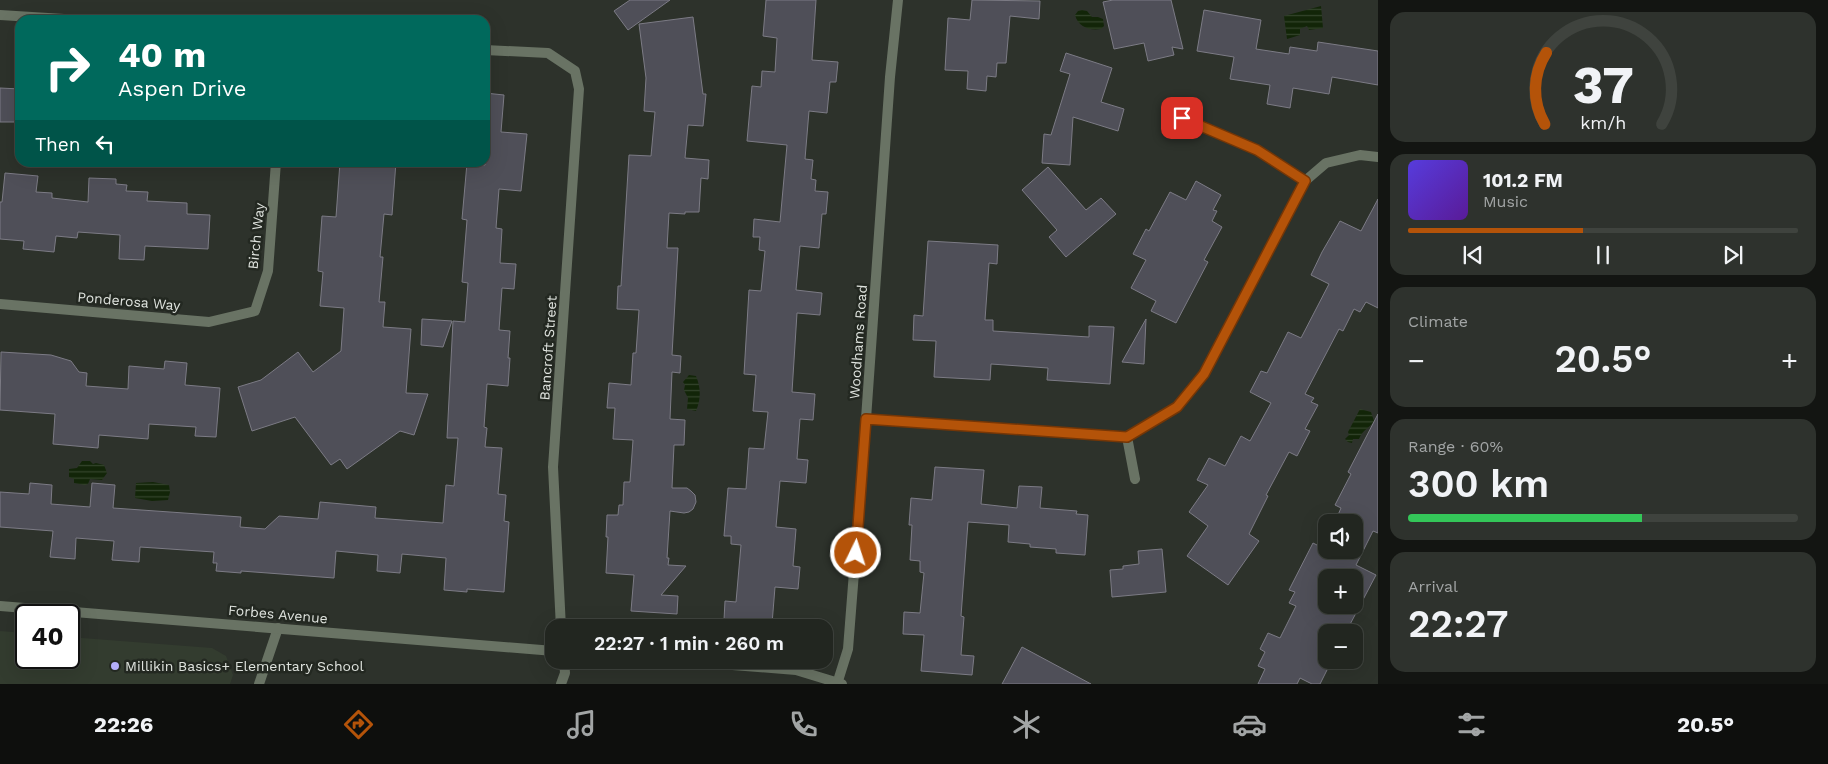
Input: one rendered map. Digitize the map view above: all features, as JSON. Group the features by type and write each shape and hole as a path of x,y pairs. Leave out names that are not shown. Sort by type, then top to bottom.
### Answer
{"street":[{"name":"Woodhams Road","path":"839,683 848,649 889,87 898,0"},
{"path":"0,15 15,16"},
{"name":"Bancroft Street","path":"490,50 548,53 575,71 579,89 553,467 561,619"},
{"path":"1182,118 1257,150 1305,181"},
{"path":"866,419 1127,437 1177,407 1204,374 1305,181 1326,163 1360,155 1378,157"},
{"name":"Birch Way","path":"255,311 268,270 276,167"},
{"name":"Ponderosa Way","path":"0,304 209,322 255,311"},
{"path":"1127,437 1135,479"},
{"name":"Forbes Avenue","path":"0,606 545,650"},
{"path":"259,684 278,628"},
{"path":"562,684 565,669"},
{"path":"783,669 796,670 839,683"}],"shaded area":[{"path":"1321,6 1323,28 1309,30 1307,26 1300,29 1300,35 1287,39 1284,16"},
{"path":"1078,11 1087,11 1092,17 1103,19 1104,26 1101,29 1093,29 1079,23 1075,15"},
{"path":"689,375 696,376 699,385 700,398 696,411 687,409 688,398 683,382"},
{"path":"1360,409 1371,412 1374,421 1362,433 1359,439 1353,439 1352,443 1348,442 1345,439 1349,435 1348,432"},
{"path":"82,461 104,465 107,473 102,480 90,479 88,484 85,485 74,483 74,479 69,477 69,469 77,468"},
{"path":"153,482 169,485 168,500 152,501 135,498 136,483"},
{"name":"Millikin Basics+ Elementary School","path":"0,631 15,632 15,669 80,669 80,638 212,648 226,656 233,675 230,684 0,684"}],"building":[{"path":"630,0 670,0 628,30 614,11"},
{"path":"766,0 816,0 812,60 838,62 836,82 830,82 827,113 809,111 805,159 813,160 811,179 816,180 815,191 828,192 826,214 822,214 819,248 800,246 796,290 822,293 820,315 797,313 792,392 815,394 813,420 800,419 797,459 808,460 806,483 780,481 776,527 796,529 793,566 800,567 798,589 775,587 772,619 724,619 725,601 736,602 741,545 731,544 731,536 724,536 728,488 746,489 749,448 764,449 768,412 753,411 756,375 744,374 749,290 761,291 765,251 759,250 760,237 753,237 754,219 780,222 787,145 747,141 752,86 761,87 762,71 775,72 777,38 763,36"},
{"path":"972,0 1040,1 1039,19 1010,16 1006,63 997,63 996,77 987,76 986,91 967,89 968,71 945,70 948,18 970,20"},
{"path":"1113,0 1171,0 1183,49 1172,47 1174,55 1148,61 1144,43 1114,49 1103,2"},
{"path":"1204,10 1261,20 1256,49 1289,54 1290,47 1317,51 1318,42 1378,51 1378,85 1332,77 1329,94 1293,88 1290,108 1267,104 1270,85 1230,79 1234,57 1197,51"},
{"path":"693,17 703,94 706,94 703,126 688,125 685,158 709,160 708,179 701,178 699,212 685,212 685,214 669,213 667,248 678,248 672,355 681,356 680,373 672,372 670,419 685,420 684,445 674,445 672,488 687,488 695,495 696,502 693,509 689,512 670,511 668,565 686,566 661,595 678,596 677,614 631,611 634,575 606,573 608,537 606,537 607,515 618,515 619,505 623,505 624,482 630,482 633,440 613,439 615,408 607,408 609,383 631,385 633,353 636,353 639,310 617,309 618,286 621,286 629,155 651,156 655,112 644,111 646,78 639,24"},
{"path":"1066,53 1112,68 1101,102 1124,109 1118,131 1073,117 1070,165 1042,163 1044,134 1051,135 1070,74 1060,71"},
{"path":"0,88 15,89 15,122 0,122"},
{"path":"490,94 504,95 501,132 527,134 521,191 499,189 496,228 502,229 500,263 516,264 514,289 502,288 499,330 510,331 508,386 487,384 484,427 487,428 485,447 502,448 498,494 506,495 504,521 509,522 504,592 467,589 467,592 444,590 446,558 402,554 400,573 377,571 378,555 336,551 334,578 241,571 241,573 216,571 217,563 213,563 214,552 140,547 139,562 112,560 114,541 76,538 75,559 50,557 53,531 0,527 0,492 29,494 30,483 52,485 51,504 90,507 92,483 115,485 113,508 241,517 240,527 265,529 279,516 318,519 320,502 376,507 375,518 443,523 446,485 454,486 458,438 447,438 453,321 465,322 468,283 462,282 467,220 462,219 467,167 490,167"},
{"path":"340,167 396,167 392,215 384,214 380,257 383,257 379,302 385,302 383,327 411,329 406,393 428,394 414,435 400,431 347,469 340,459 331,465 295,417 252,431 238,387 261,380 298,352 313,372 341,351 344,308 320,306 323,272 318,271 322,216 336,217"},
{"path":"1048,167 1086,210 1101,198 1116,214 1066,257 1049,237 1057,230 1022,190"},
{"path":"5,173 38,176 36,192 52,193 52,198 88,202 89,178 116,179 116,184 127,185 126,191 148,192 147,201 187,203 187,214 210,215 208,249 145,246 144,260 119,259 120,235 78,232 77,238 56,236 54,252 23,249 24,241 0,239 0,202 2,202"},
{"path":"1196,181 1221,195 1213,210 1217,211 1212,221 1222,227 1204,260 1208,262 1176,323 1151,311 1156,301 1131,288 1146,260 1133,254 1146,229 1149,231 1170,192 1186,200"},
{"path":"1378,199 1378,308 1366,302 1360,312 1354,309 1343,331 1339,329 1305,394 1314,398 1311,402 1318,405 1305,429 1310,431 1297,456 1289,452 1266,495 1268,496 1249,534 1259,541 1228,585 1187,556 1208,526 1189,512 1208,485 1197,480 1209,458 1225,466 1241,436 1250,441 1271,403 1250,392 1261,371 1267,373 1288,332 1301,338 1329,284 1311,275 1322,252 1340,221 1361,231"},
{"path":"928,241 998,245 997,264 989,263 985,320 993,320 993,331 1089,337 1089,326 1114,327 1110,384 1047,380 1048,368 991,364 990,380 934,377 936,341 913,340 914,315 923,316"},
{"path":"422,319 452,321 443,347 421,345"},
{"path":"1146,319 1144,364 1122,362"},
{"path":"1,352 51,355 71,361 79,372 87,373 86,386 128,389 129,366 164,369 165,361 187,363 185,385 220,388 216,437 195,436 196,427 149,424 148,439 99,435 98,448 53,444 55,414 0,410"},
{"path":"1378,414 1378,533 1373,531 1363,551 1363,514 1338,514 1341,508 1335,505 1351,474 1348,472"},
{"path":"935,467 984,470 981,504 1017,508 1019,486 1042,487 1040,508 1077,511 1076,514 1088,515 1085,555 1056,553 1056,549 1030,547 1030,544 1008,542 1009,525 968,522 961,616 964,617 961,655 974,656 972,675 921,671 924,635 903,634 904,612 920,613 924,573 920,572 920,561 910,560 912,525 909,525 911,498 932,500"},
{"path":"1313,543 1318,546 1318,559 1359,559 1356,565 1376,575 1363,600 1363,569 1318,569 1318,614 1355,614 1350,624 1318,624 1318,669 1328,669 1320,684 1312,684 1300,678 1297,684 1258,684 1265,669 1258,666 1265,652 1260,649 1268,633 1280,638 1296,606 1289,603 1295,592 1289,590"},
{"path":"1162,549 1166,592 1112,597 1110,570 1123,569 1123,566 1139,564 1138,551"},
{"path":"1022,647 1091,684 1002,684"}],"place":[{"name":"Millikin Basics+ Elementary School","path":"115,666"}],"route":[{"path":"856,553 866,419 1127,437 1177,407 1204,374 1305,181 1257,150 1182,118"}]}
